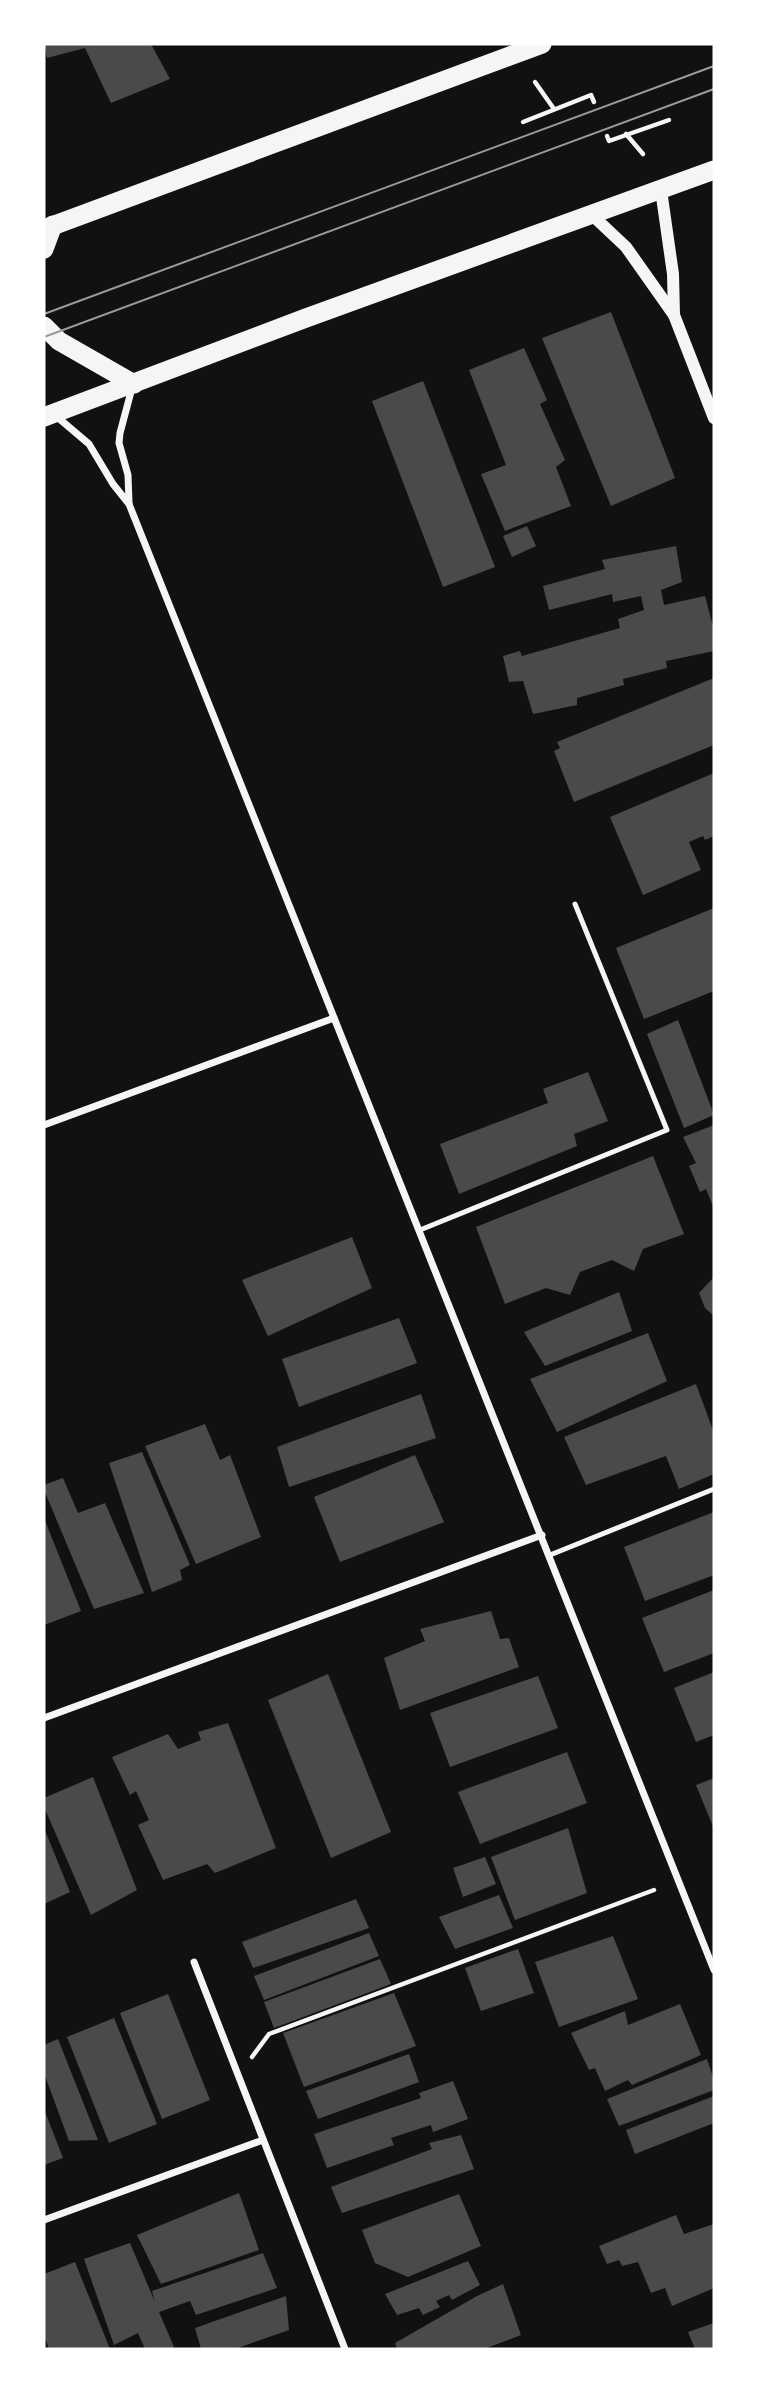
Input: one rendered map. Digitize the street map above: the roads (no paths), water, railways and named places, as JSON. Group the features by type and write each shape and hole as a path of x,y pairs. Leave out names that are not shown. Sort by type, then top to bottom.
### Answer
{"highway":[{"path":"44,248 48,227 530,46"},
{"path":"48,415 714,170"},
{"path":"44,326 60,341 134,384"}],"street":[{"path":"661,190 673,274 674,315"},
{"path":"592,215 625,247 674,315 714,418"},
{"path":"129,504 128,475 119,443 134,384"},
{"path":"48,415 89,444 113,484 129,504 714,1970"},
{"path":"44,1125 334,1018"},
{"path":"44,1718 542,1535"},
{"path":"194,1962 345,2349"},
{"path":"44,2220 263,2140"}],"lane":[{"path":"420,1230 667,1130 575,904"},
{"path":"550,1555 714,1489"}],"tram line":[{"path":"44,314 714,66"},
{"path":"44,337 714,89"}]}
